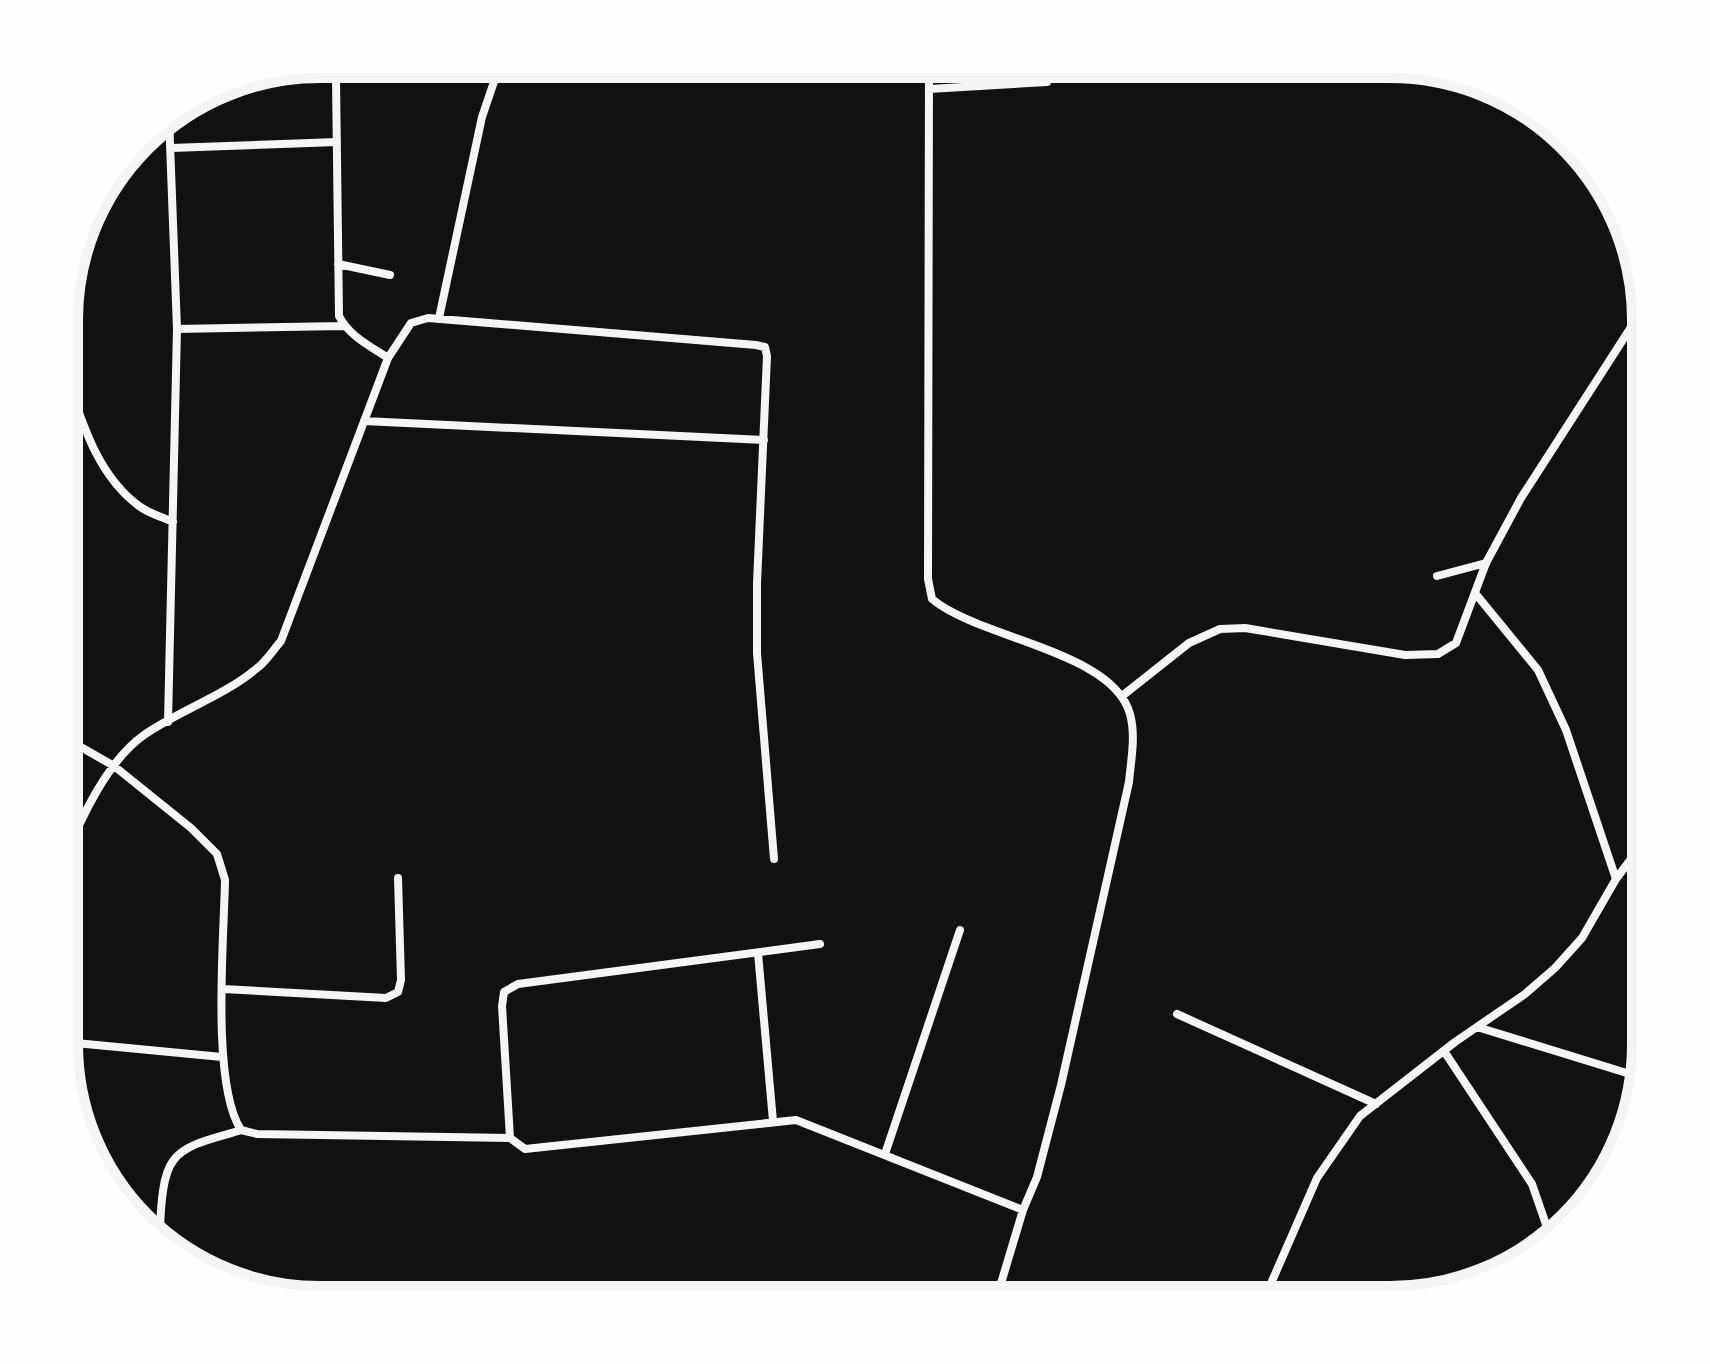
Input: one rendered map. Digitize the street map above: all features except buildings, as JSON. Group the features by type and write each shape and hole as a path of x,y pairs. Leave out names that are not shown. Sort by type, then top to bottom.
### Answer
{"street":[{"path":"336,79 339,316 344,326 388,358"},
{"path":"439,318 482,117 495,79"},
{"path":"929,79 928,579 932,599 966,620 1084,664 1122,696 1130,713 1134,740 1129,782 1061,1085 1037,1177 1023,1210 1000,1286"},
{"path":"929,89 1047,82"},
{"path":"168,722 177,329 170,130"},
{"path":"171,148 337,142"},
{"path":"338,264 390,275"},
{"path":"79,823 114,766 143,735 215,696 258,668 281,641 388,358 411,323 439,318 765,347 757,653 774,859"},
{"path":"177,329 344,326"},
{"path":"1122,696 1189,643 1220,629 1245,628 1405,655 1438,654 1456,643 1486,563 1521,498 1632,326"},
{"path":"78,410 91,447 126,495 141,508 173,522"},
{"path":"364,421 764,440"},
{"path":"1437,576 1486,563"},
{"path":"1475,593 1538,670 1566,730 1616,879"},
{"path":"79,746 114,766 191,828 217,854 225,880 222,1057 232,1116 241,1130"},
{"path":"1270,1286 1317,1178 1360,1116 1525,994 1582,938 1631,859"},
{"path":"223,989 386,998 398,992 401,980 398,878"},
{"path":"885,1154 960,930"},
{"path":"510,1138 502,1006 504,992 518,984 820,944"},
{"path":"758,953 773,1121"},
{"path":"1177,1014 1376,1104"},
{"path":"1477,1027 1630,1074"},
{"path":"79,1043 222,1057"},
{"path":"1444,1051 1532,1184 1547,1228"},
{"path":"161,1226 165,1180 173,1160 191,1147 241,1130 257,1134 510,1138 525,1149 796,1120 1023,1210"}]}
